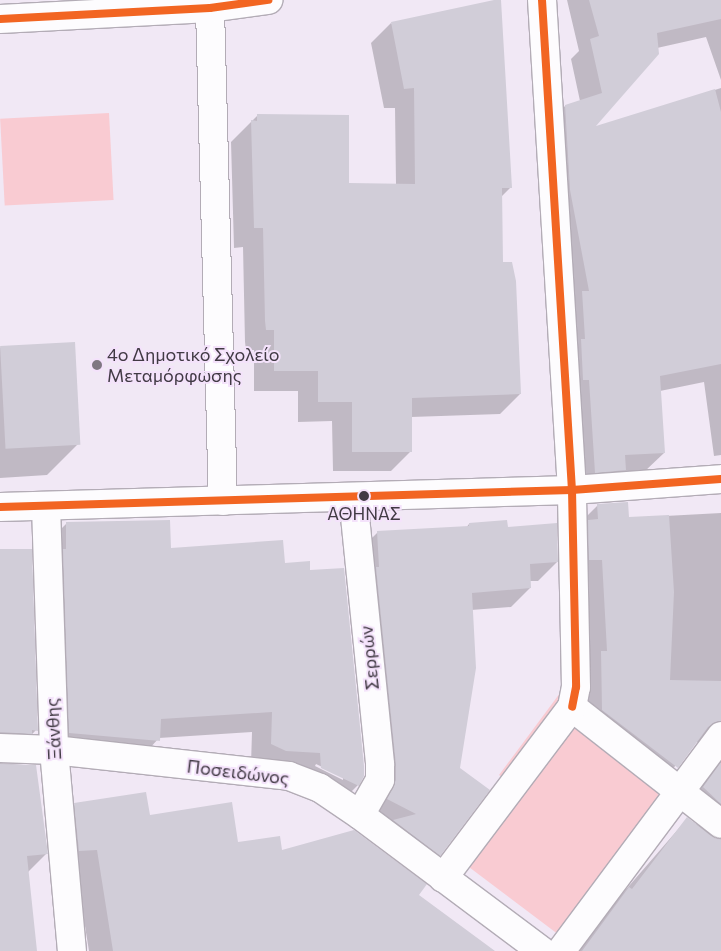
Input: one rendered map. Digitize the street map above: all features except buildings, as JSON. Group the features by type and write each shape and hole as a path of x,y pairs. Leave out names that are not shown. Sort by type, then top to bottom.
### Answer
{"street":[{"path":"0,19 210,8 268,0"},
{"path":"443,878 572,707 576,687 572,490 542,0"},
{"path":"210,8 224,500"},
{"path":"0,507 572,490 721,479"},
{"name":"Σερρών","path":"353,497 380,765 380,780 360,815"},
{"name":"Ξάνθης","path":"46,506 54,750 72,951"},
{"path":"572,707 721,824"},
{"path":"561,951 721,736"},
{"name":"Ποσειδώνος","path":"0,748 54,750 289,776 320,788 360,815 542,951"}],"shaded area":[{"path":"109,113 114,200 5,206 0,119"},
{"path":"563,689 671,773 657,792 663,806 575,947 453,855 508,781 499,775"}],"transit line":[{"path":"0,19 210,8 268,0"},
{"path":"542,0 572,490 576,687 572,707"},
{"path":"0,507 572,490 721,479"}],"place":[{"name":"4ο Δημοτικό Σχολείο Μεταμόρφωσης","path":"97,365"},
{"name":"ΑΘΗΝΑΣ","path":"364,496"}]}
